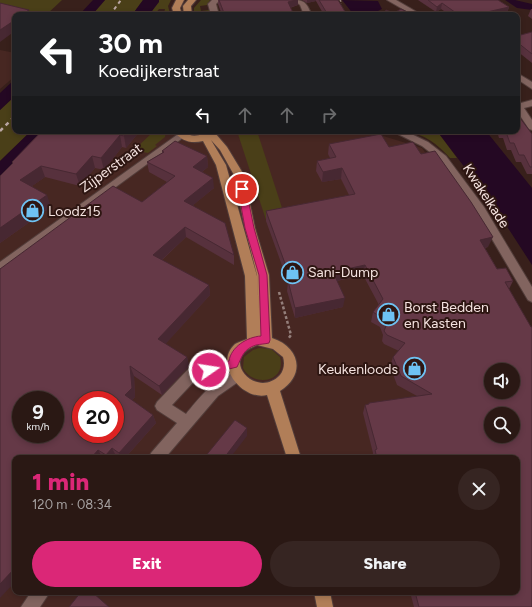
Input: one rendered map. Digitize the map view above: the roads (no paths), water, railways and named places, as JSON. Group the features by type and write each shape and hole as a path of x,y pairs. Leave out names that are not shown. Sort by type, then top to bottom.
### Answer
{"main road":[{"path":"177,12 176,8 180,0"},
{"path":"188,12 187,6 192,0"},
{"path":"182,134 192,139 211,135 215,152 221,164 251,276 260,341"},
{"path":"260,341 282,347 288,353 290,369 287,376 281,383 272,388 264,389 251,387 241,382 235,370 237,352 245,345 260,341"},
{"path":"272,388 293,455"},
{"path":"322,595 324,607"}],"street":[{"path":"214,12 212,4 216,0"},
{"path":"298,0 303,4 307,12"},
{"path":"391,0 413,12"},
{"path":"404,0 415,6 418,12"},
{"path":"520,77 532,86"},
{"path":"520,105 532,102"},
{"path":"520,108 532,127"},
{"name":"Zijperstraat","path":"0,268 179,134"},
{"name":"Kwakelkade","path":"403,134 424,144 443,158 480,210 532,298"},
{"path":"187,422 162,406 200,365 209,370 235,370"},
{"path":"159,455 213,392 235,370"},
{"path":"29,607 39,595"}],"railway":[{"path":"112,12 121,0"},
{"path":"0,131 12,119"}],"place":[{"name":"Loodz15","path":"33,211"},
{"name":"Sani-Dump","path":"293,272"},
{"name":"Borst Bedden en Kasten","path":"389,315"},
{"name":"Keukenloods","path":"414,369"}]}
